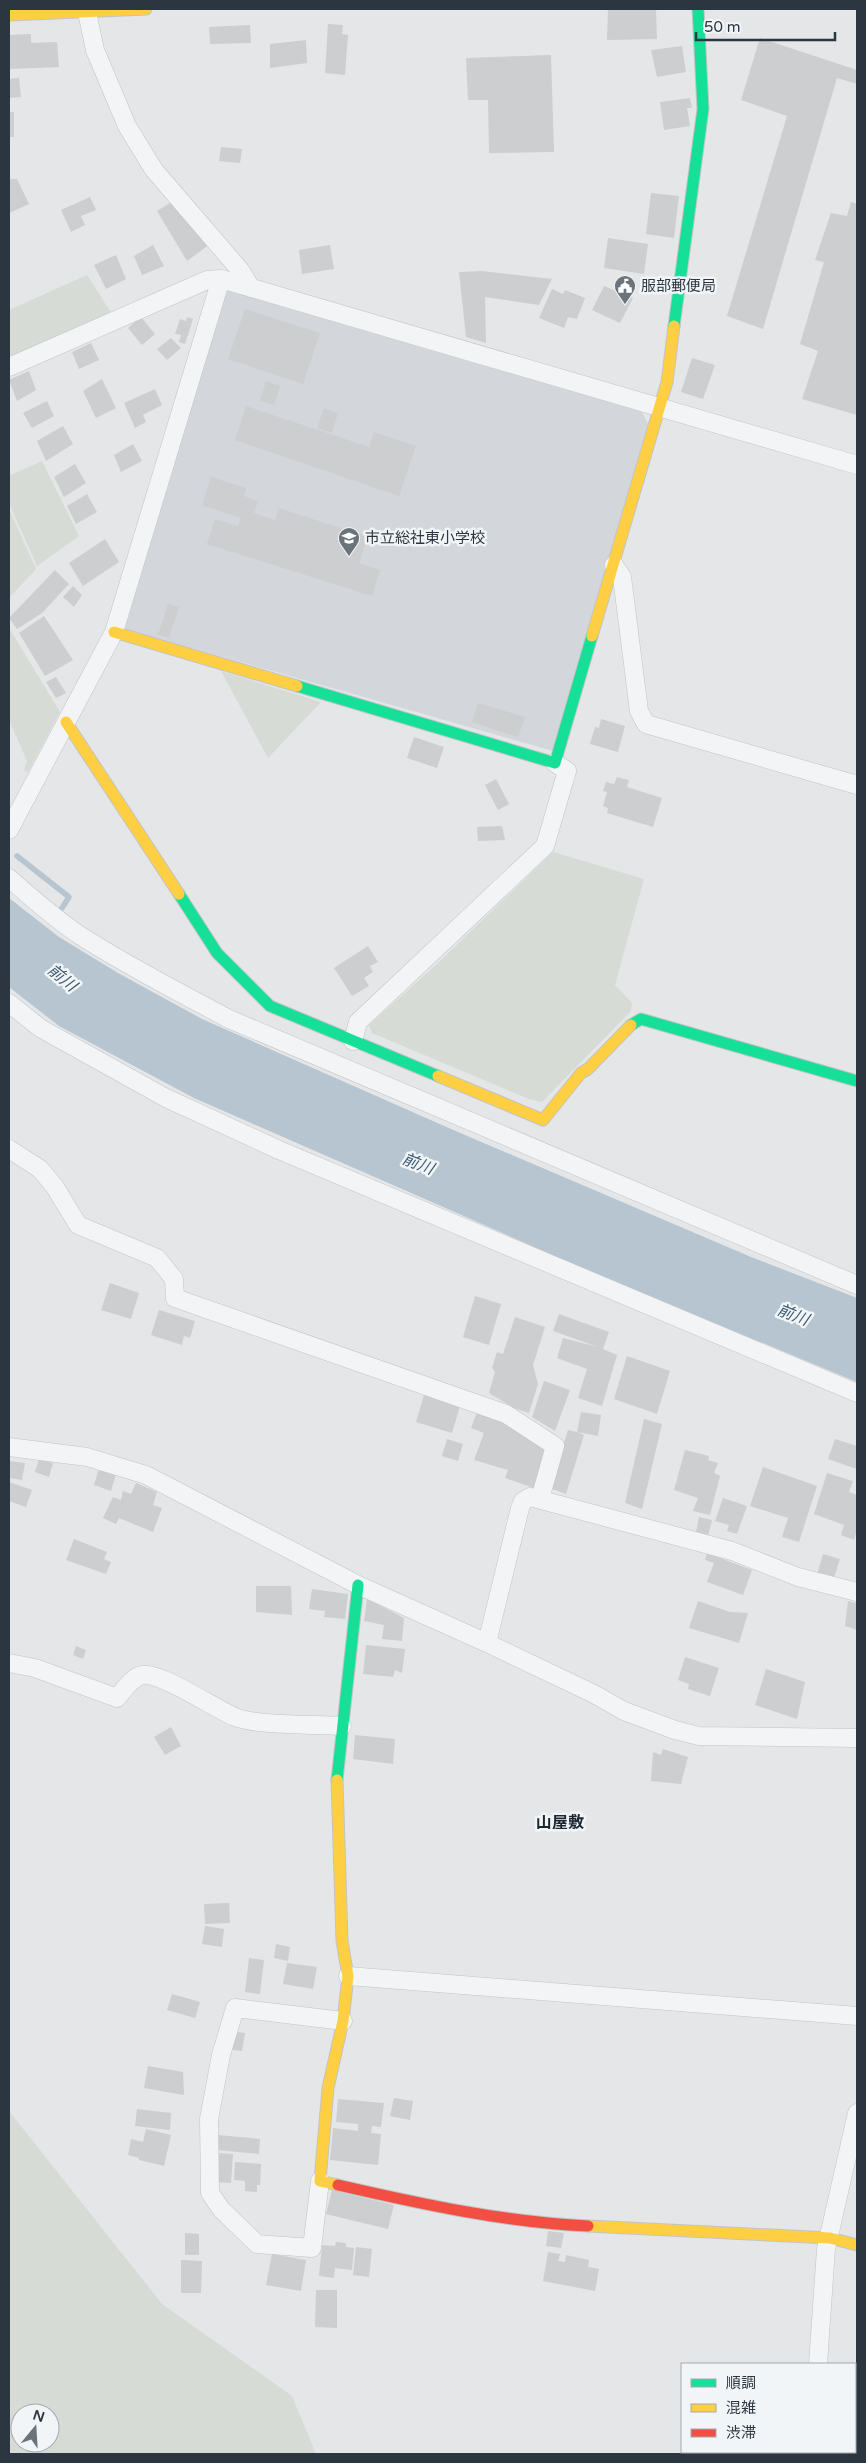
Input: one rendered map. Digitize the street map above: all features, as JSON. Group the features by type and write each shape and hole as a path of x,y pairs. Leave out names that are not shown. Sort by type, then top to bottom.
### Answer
{"main road":[{"path":"9,16 146,9"},
{"path":"114,632 555,763 667,382 703,109 698,9"},
{"path":"66,722 217,954 270,1006 543,1120 580,1073 588,1069 628,1027 641,1019 857,1081"},
{"path":"358,1585 337,1782 342,1941 348,1976 343,2021 328,2088 320,2181 457,2212 542,2224 830,2238 857,2246"}],"street":[{"path":"87,12 95,50 127,126 154,170 240,270 252,288"},
{"path":"9,367 207,280 221,280 857,465"},
{"path":"9,830 114,632 221,280"},
{"path":"614,565 622,577 639,711 646,724 857,785"},
{"path":"353,1041 358,1022 545,846 567,771 555,763"},
{"path":"9,878 50,913 81,935 145,974 229,1019 857,1285"},
{"path":"9,1003 48,1032 166,1098 279,1150 857,1393"},
{"path":"9,1149 40,1169 55,1187 78,1225 157,1258 174,1278 174,1298 506,1414 555,1446 540,1499"},
{"path":"9,1447 87,1457 146,1474 358,1585 487,1643 594,1694 624,1711 675,1730 700,1736 857,1738"},
{"path":"487,1643 520,1508 523,1501 530,1497 732,1551 798,1576 857,1592"},
{"path":"9,1663 35,1668 117,1698 132,1680 142,1675 158,1677 237,1718 255,1722 342,1726"},
{"path":"348,1976 857,2016"},
{"path":"320,2181 312,2248 257,2244 221,2209 210,2193 209,2119 221,2055 234,2008 343,2021"},
{"path":"818,2363 826,2249 857,2113"}],"shaded area":[{"path":"87,275 112,314 9,358 9,310"},
{"path":"225,290 642,412 648,424 553,751 125,629"},
{"path":"42,461 79,536 37,566 9,503 9,476"},
{"path":"9,509 36,569 9,598"},
{"path":"9,628 60,712 28,772 24,770 27,761 9,720"},
{"path":"221,671 321,702 268,758"},
{"path":"553,852 644,879 615,985 632,1003 631,1011 542,1102 529,1099 372,1033 369,1025 437,964"},
{"path":"9,2111 162,2304 292,2396 316,2454 9,2454"}],"water":[{"name":"前川","path":"9,898 59,937 118,973 202,1019 451,1129 751,1257 857,1298 857,1382 604,1277 601,1279 588,1274 587,1270 194,1098 59,1026 9,987"}],"building":[{"path":"608,9 656,9 657,39 607,40"},
{"path":"328,24 343,25 342,34 348,35 345,75 325,73"},
{"path":"250,25 251,43 210,44 209,27"},
{"path":"31,34 31,43 57,42 59,67 10,69 9,35"},
{"path":"760,38 857,70 857,84 837,78 763,329 727,316 787,116 741,100"},
{"path":"306,40 307,63 270,68 270,44"},
{"path":"682,46 686,72 657,77 651,50"},
{"path":"551,55 554,152 489,153 488,100 468,100 466,58"},
{"path":"19,78 21,97 9,98 9,79"},
{"path":"690,98 692,108 687,108 690,126 664,130 660,102"},
{"path":"9,112 14,112 14,137 9,137"},
{"path":"221,147 242,149 240,163 219,161"},
{"path":"9,179 17,179 29,204 9,213"},
{"path":"651,193 679,196 674,238 646,234"},
{"path":"90,197 96,210 81,216 85,225 71,232 61,210"},
{"path":"173,201 210,244 187,261 157,211"},
{"path":"851,202 857,204 857,415 802,399 818,351 800,344 824,262 815,260 831,213 847,216"},
{"path":"608,238 648,244 644,274 604,268"},
{"path":"153,245 164,266 142,275 134,256"},
{"path":"330,245 334,269 302,274 299,250"},
{"path":"116,255 126,279 106,289 94,265"},
{"path":"482,271 552,279 539,305 485,297 486,343 466,337 459,272"},
{"path":"604,286 633,298 620,323 592,310"},
{"path":"552,289 563,294 565,290 585,298 577,319 568,317 564,328 539,318"},
{"path":"245,309 320,333 303,384 228,359"},
{"path":"141,317 155,334 142,345 128,328"},
{"path":"187,317 193,319 185,344 179,342 181,335 175,334 180,319 186,321"},
{"path":"171,338 181,348 167,360 157,349"},
{"path":"91,343 99,360 79,369 72,352"},
{"path":"692,358 715,365 703,399 681,392"},
{"path":"29,371 36,390 17,401 9,380"},
{"path":"102,379 116,408 96,418 83,391"},
{"path":"266,381 280,386 274,405 260,401"},
{"path":"155,389 162,405 143,415 146,422 135,428 124,403"},
{"path":"47,401 54,416 32,428 23,413"},
{"path":"246,406 369,447 374,432 416,446 399,496 235,440"},
{"path":"324,408 338,413 332,433 317,428"},
{"path":"63,426 73,444 46,461 37,441"},
{"path":"133,444 142,461 121,472 114,455"},
{"path":"75,464 86,483 64,497 54,477"},
{"path":"211,477 246,488 244,496 258,501 254,513 275,520 279,508 368,537 359,563 380,570 372,596 207,544 215,519 238,526 241,518 202,505"},
{"path":"87,494 97,512 76,524 67,506"},
{"path":"105,539 119,562 83,586 69,563"},
{"path":"55,570 69,584 42,613 17,629 9,618"},
{"path":"73,586 82,595 74,607 63,597"},
{"path":"168,604 179,607 169,638 158,635"},
{"path":"44,616 73,660 45,676 19,633"},
{"path":"56,677 66,693 56,698 46,682"},
{"path":"478,703 525,717 518,737 472,722"},
{"path":"601,719 625,726 618,752 590,744 595,727 599,728"},
{"path":"414,737 444,747 437,768 407,758"},
{"path":"617,777 629,780 627,787 662,798 653,827 607,813 608,808 603,806 607,792 603,791 606,782 614,784"},
{"path":"496,779 509,804 498,810 485,785"},
{"path":"502,826 505,840 478,841 477,827"},
{"path":"368,946 378,962 370,966 373,972 364,978 369,986 352,996 334,968"},
{"path":"110,1283 139,1293 131,1319 101,1310"},
{"path":"475,1296 501,1304 489,1345 463,1337"},
{"path":"159,1310 195,1321 190,1338 184,1336 182,1345 151,1335"},
{"path":"559,1314 609,1332 603,1349 617,1355 602,1406 578,1398 587,1369 557,1358 563,1338 598,1347 553,1331"},
{"path":"515,1317 545,1327 533,1365 538,1384 529,1413 514,1408 489,1393 495,1372 492,1368 497,1352 503,1354"},
{"path":"627,1356 670,1371 657,1414 614,1399"},
{"path":"544,1381 570,1390 555,1431 532,1417"},
{"path":"424,1395 460,1406 452,1433 416,1422"},
{"path":"477,1412 502,1421 546,1449 534,1488 505,1478 508,1470 474,1460 484,1433 471,1428"},
{"path":"581,1412 601,1415 598,1436 577,1432"},
{"path":"644,1419 662,1424 642,1509 625,1503"},
{"path":"568,1430 584,1435 566,1494 550,1488"},
{"path":"447,1439 463,1444 458,1461 442,1456"},
{"path":"835,1439 857,1446 857,1469 828,1459"},
{"path":"685,1450 709,1456 708,1460 718,1463 714,1473 720,1476 710,1515 693,1511 698,1498 674,1490"},
{"path":"39,1459 53,1463 49,1477 35,1472"},
{"path":"9,1461 25,1463 22,1480 9,1478"},
{"path":"763,1467 817,1486 799,1542 782,1537 788,1518 750,1506"},
{"path":"99,1468 116,1474 111,1491 94,1485"},
{"path":"827,1473 853,1481 849,1492 857,1495 857,1529 854,1540 841,1535 844,1525 814,1514"},
{"path":"9,1482 32,1490 26,1507 9,1501"},
{"path":"136,1483 157,1492 153,1505 162,1508 153,1532 119,1518 116,1524 103,1518 113,1497 121,1500 123,1491 131,1494"},
{"path":"723,1498 747,1506 737,1534 727,1531 729,1525 715,1521"},
{"path":"699,1517 712,1520 708,1536 696,1532"},
{"path":"74,1539 107,1552 104,1559 111,1562 106,1574 66,1560"},
{"path":"707,1553 752,1570 743,1595 707,1582 714,1563 705,1560"},
{"path":"823,1554 840,1559 833,1581 817,1575"},
{"path":"256,1586 291,1586 292,1615 256,1612"},
{"path":"312,1589 348,1594 345,1619 324,1617 325,1611 309,1609"},
{"path":"367,1599 404,1618 402,1641 382,1639 384,1625 364,1621"},
{"path":"698,1601 730,1612 748,1613 739,1643 689,1628"},
{"path":"848,1601 857,1603 857,1630 845,1626"},
{"path":"366,1645 405,1649 402,1673 395,1670 393,1677 363,1674"},
{"path":"76,1646 86,1650 83,1659 73,1655"},
{"path":"685,1657 719,1668 710,1696 688,1689 689,1684 678,1680"},
{"path":"766,1669 805,1682 797,1719 755,1705"},
{"path":"171,1727 181,1746 165,1755 154,1737"},
{"path":"355,1735 395,1739 393,1764 353,1759"},
{"path":"663,1749 688,1757 681,1784 651,1781 653,1752 661,1755"},
{"path":"229,1903 230,1923 205,1924 204,1904"},
{"path":"205,1926 224,1929 222,1947 202,1944"},
{"path":"276,1944 290,1947 288,1961 274,1958"},
{"path":"249,1958 264,1960 260,1994 245,1992"},
{"path":"287,1963 317,1967 313,1989 283,1984"},
{"path":"172,1994 200,2002 195,2018 167,2010"},
{"path":"230,2031 245,2033 242,2051 227,2049"},
{"path":"148,2066 183,2072 184,2095 144,2088"},
{"path":"394,2098 413,2101 410,2120 390,2116"},
{"path":"338,2099 384,2103 381,2127 372,2126 371,2133 381,2134 378,2165 330,2160 333,2128 358,2131 358,2124 336,2122"},
{"path":"137,2109 171,2113 170,2130 135,2126"},
{"path":"146,2129 171,2135 164,2166 139,2160 139,2158 128,2155 131,2139 143,2142"},
{"path":"218,2135 260,2139 259,2154 217,2150"},
{"path":"217,2153 233,2154 231,2183 215,2182"},
{"path":"235,2162 261,2164 260,2185 257,2185 257,2192 245,2191 245,2181 234,2180"},
{"path":"332,2190 394,2205 388,2229 326,2214"},
{"path":"548,2231 564,2233 561,2248 546,2246"},
{"path":"185,2233 199,2234 199,2255 185,2255"},
{"path":"336,2242 346,2243 346,2247 354,2248 352,2270 335,2268 334,2278 319,2276 322,2245 335,2246"},
{"path":"356,2247 372,2249 369,2277 353,2275"},
{"path":"548,2252 560,2254 558,2261 565,2262 566,2255 589,2260 588,2267 599,2269 595,2291 543,2281"},
{"path":"272,2254 306,2260 301,2291 266,2285"},
{"path":"181,2260 202,2261 201,2293 181,2293"},
{"path":"316,2290 337,2290 337,2328 315,2327"}],"waterway":[{"path":"17,856 69,897 62,908"}],"traffic: fast":[{"path":"674,326 703,109 698,9"},
{"path":"297,686 555,763 592,636"},
{"path":"179,894 217,953 270,1006 438,1076"},
{"path":"631,1025 641,1019 857,1081"},
{"path":"337,1780 358,1585"}],"traffic: slow":[{"path":"9,15 146,9"},
{"path":"592,636 667,382 674,326"},
{"path":"114,632 297,686"},
{"path":"66,722 179,894"},
{"path":"438,1076 543,1120 581,1073 588,1069 631,1025"},
{"path":"337,1780 342,1941 348,1976 343,2021 328,2088 320,2181 338,2185"},
{"path":"588,2226 830,2238 857,2245"}],"traffic: jam":[{"path":"338,2185 493,2216 525,2221 588,2226"}],"place":[{"name":"服部郵便局","path":"625,305"},
{"name":"市立総社東小学校","path":"349,557"}],"district":[{"name":"山屋敷","path":"560,1823"}]}
